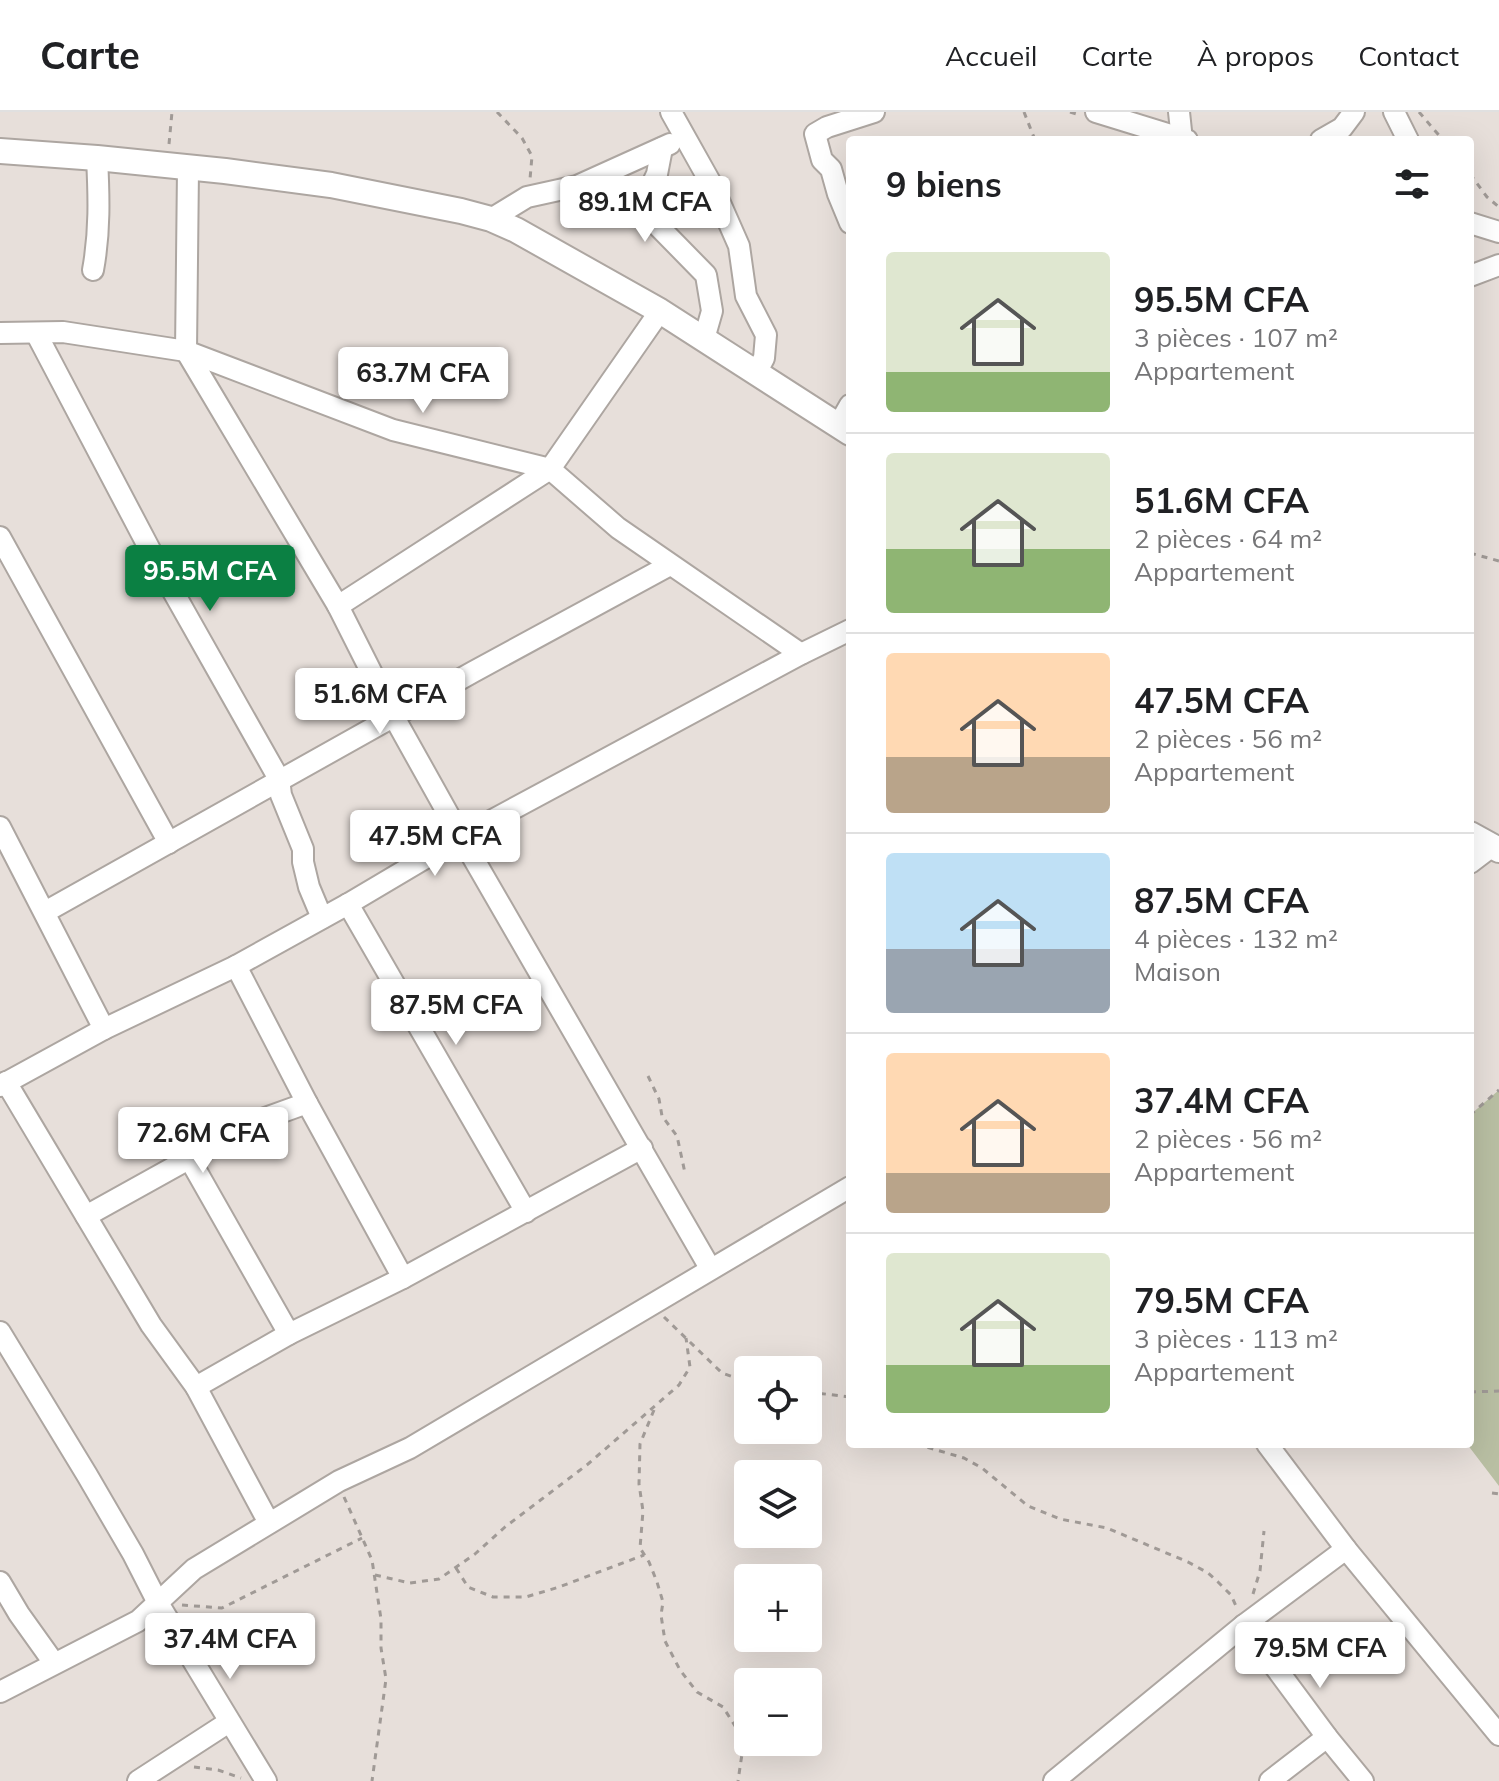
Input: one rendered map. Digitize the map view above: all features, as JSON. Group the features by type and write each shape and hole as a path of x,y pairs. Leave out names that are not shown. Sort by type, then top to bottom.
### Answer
{"street":[{"path":"671,112 713,187 739,246 746,296 766,335 764,358 756,373"},
{"path":"846,213 831,169 822,160 815,134 874,112"},
{"path":"1096,112 1171,136"},
{"path":"1179,112 1183,136"},
{"path":"1328,136 1342,128 1354,112"},
{"path":"1394,112 1406,136"},
{"path":"491,219 527,197 577,186 684,137"},
{"path":"662,148 657,174 649,191 659,227 706,275 712,311 704,339"},
{"path":"0,151 225,171 331,185 491,219 660,311 756,373 846,421"},
{"path":"93,270 100,207 97,158"},
{"path":"178,167 186,351 338,606 394,717 461,837 710,1268"},
{"path":"1474,224 1499,232"},
{"path":"338,606 550,469 660,311"},
{"path":"0,333 63,332 186,351 393,430 550,469 618,528 801,654"},
{"path":"36,333 157,563 279,779 281,795 303,849 309,887 322,918"},
{"path":"0,537 169,843"},
{"path":"45,912 486,664 670,565"},
{"path":"269,1523 196,1387 151,1325 3,1084 104,1029 236,966 461,837 846,632"},
{"path":"0,827 104,1029"},
{"path":"1474,836 1495,849 1474,861"},
{"path":"348,904 526,1212"},
{"path":"236,966 403,1278"},
{"path":"86,1216 257,1121 307,1103"},
{"path":"196,1387 289,1334 403,1278 642,1148"},
{"path":"189,1158 289,1334"},
{"path":"5,1686 138,1621 194,1569 269,1523 339,1481 410,1448 846,1189"},
{"path":"0,1332 266,1781"},
{"path":"1270,1448 1346,1549 1499,1735"},
{"path":"1054,1781 1244,1625 1346,1549"},
{"path":"0,1582 54,1663"},
{"path":"1244,1625 1363,1781"},
{"path":"138,1781 229,1722"},
{"path":"1270,1781 1327,1737"}],"path":[{"path":"172,112 169,134 178,167"},
{"path":"497,112 522,138 532,156 530,183 539,193"},
{"path":"1024,112 1033,136"},
{"path":"1419,112 1440,136"},
{"path":"1474,179 1499,207"},
{"path":"1474,554 1499,561"},
{"path":"648,1076 659,1099 662,1116 677,1136 685,1173"},
{"path":"1474,1112 1499,1090"},
{"path":"654,1302 662,1315 722,1373 734,1377"},
{"path":"375,1575 410,1583 439,1579 455,1567 588,1464 679,1385 690,1367 686,1338"},
{"path":"1474,1392 1499,1391"},
{"path":"822,1394 846,1397"},
{"path":"656,1406 640,1444 639,1484 643,1511 640,1548 657,1582 663,1602 661,1615 665,1641 680,1670 697,1692 723,1707 737,1729 742,1754 738,1781"},
{"path":"930,1448 964,1458 982,1468 1028,1506 1060,1519 1107,1528 1208,1573 1231,1595 1244,1625"},
{"path":"339,1481 372,1560 381,1619 381,1648 386,1679 372,1781"},
{"path":"1492,1493 1499,1494"},
{"path":"1244,1625 1260,1571 1264,1531"},
{"path":"158,1603 222,1608 362,1538"},
{"path":"455,1567 468,1587 493,1597 526,1597 644,1555"},
{"path":"164,1765 218,1770 248,1781"}],"green space":[{"path":"1499,1090 1499,1486 1470,1448 1474,1448 1474,1112"}]}
